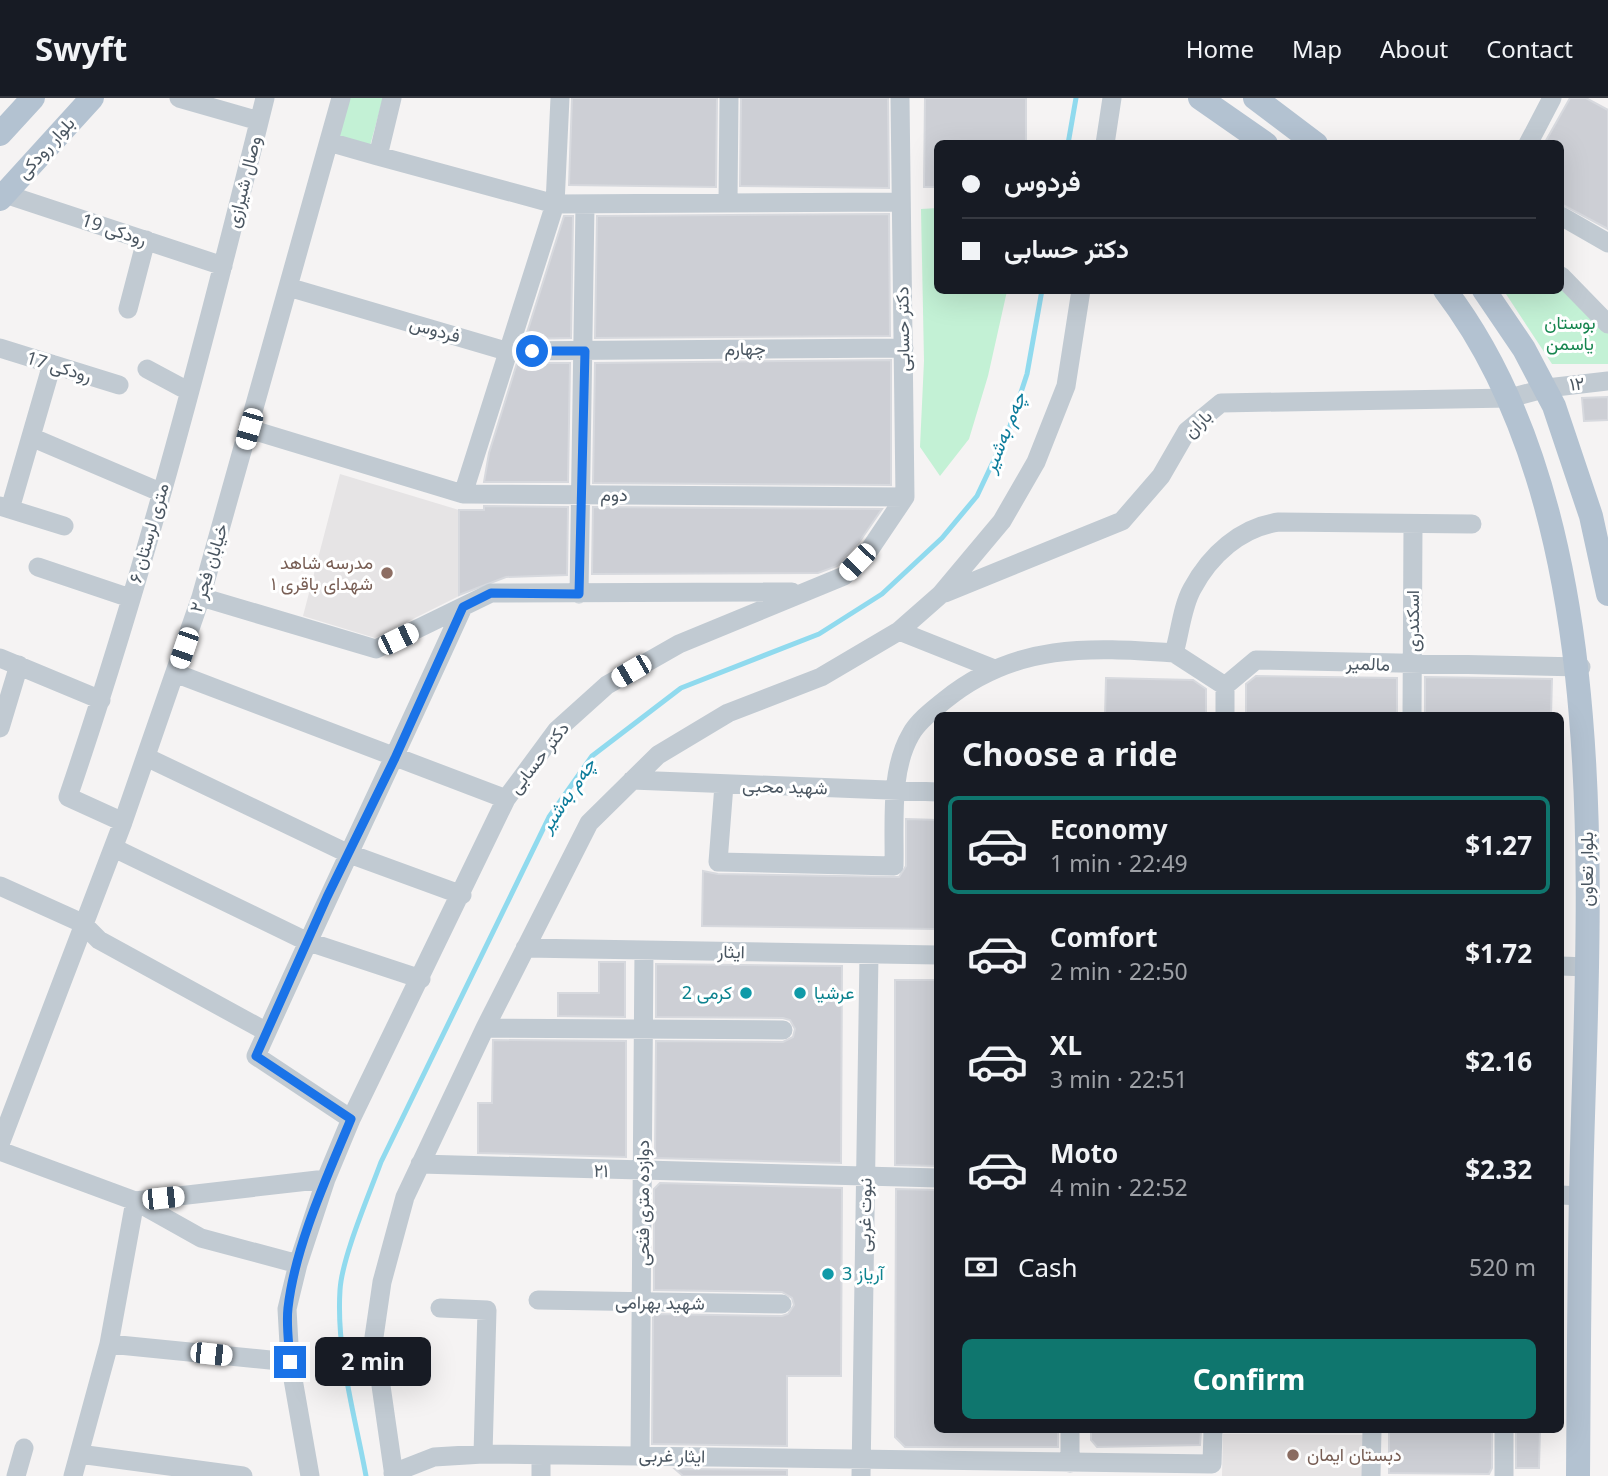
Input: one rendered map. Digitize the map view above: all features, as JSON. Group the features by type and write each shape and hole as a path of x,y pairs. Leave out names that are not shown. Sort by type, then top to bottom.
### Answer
{"main road":[{"path":"0,134 33,98"},
{"name":"بلوار رودکی","path":"2,196 92,98"},
{"path":"1199,98 1260,140"},
{"path":"1255,98 1311,140"},
{"name":"بلوار تعاون","path":"1448,294 1494,364 1526,433 1548,504 1581,667 1598,967 1571,1196 1578,1476"},
{"path":"1488,294 1547,388 1591,516 1608,594"}],"street":[{"path":"178,98 259,121"},
{"name":"وصال شیرازی","path":"223,267 265,98"},
{"name":"خیابان فجر ۲","path":"0,1144 82,923 114,848 201,597 341,98"},
{"path":"378,156 392,98"},
{"path":"463,494 506,351 555,204 560,98"},
{"path":"728,202 729,98"},
{"name":"دکتر حسابی","path":"310,1476 290,1362 288,1309 298,1264 326,1179 351,1119 462,895 506,799 556,730 607,685 679,643 844,576 870,549 905,496 900,98"},
{"path":"1106,140 1112,98"},
{"path":"1530,140 1552,98"},
{"path":"329,142 555,204 585,206 728,202 900,202"},
{"name":"رودکی 19","path":"2,196 146,240 223,267"},
{"path":"579,594 579,494 585,351 585,206"},
{"path":"1564,218 1608,243"},
{"path":"128,309 146,240"},
{"name":"۶ متری لرستان","path":"123,822 68,797 101,700 223,267"},
{"path":"1564,279 1608,324"},
{"name":"فردوس","path":"288,287 506,351 585,351"},
{"path":"393,1475 374,1336 385,1270 405,1197 485,1028 589,823 658,755 728,713 821,677 899,631 940,595 1002,521 1036,462 1066,386 1080,294"},
{"name":"رودکی 17","path":"0,348 119,385"},
{"name":"چهارم","path":"585,351 904,348"},
{"path":"52,364 31,437 5,507 64,526"},
{"path":"147,369 188,391"},
{"name":"۱۲","path":"1510,398 1547,388 1608,380"},
{"name":"باران","path":"940,595 1122,521 1161,476 1187,431 1221,403 1510,398"},
{"name":"دوم","path":"249,429 463,494 905,496"},
{"path":"31,437 160,492"},
{"path":"1174,653 1191,591 1207,566 1244,532 1262,524 1472,524"},
{"name":"اسکندری","path":"1412,712 1413,525"},
{"path":"38,567 130,598"},
{"path":"201,597 376,649 491,593 800,592"},
{"path":"351,1119 256,1056 306,941 395,758 463,607"},
{"path":"899,631 992,668"},
{"path":"724,785 718,862 894,866 895,790 911,734 949,697 992,668 1034,655 1083,651 1174,653 1226,686 1225,712"},
{"name":"مالمیر","path":"1226,686 1256,660 1581,667"},
{"path":"0,728 9,661 101,700"},
{"path":"175,673 506,799"},
{"path":"146,757 347,853 462,895"},
{"name":"شهید محبی","path":"632,780 934,792"},
{"path":"114,848 306,941 421,979"},
{"path":"0,886 82,923 100,940 267,1032"},
{"name":"ایثار","path":"525,948 934,955"},
{"name":"دوازده متری فتحی","path":"640,1456 644,950"},
{"name":"نبوت غربی","path":"861,1467 869,954"},
{"path":"1564,966 1598,967"},
{"path":"485,1028 783,1030"},
{"path":"0,1151 135,1201 201,1238 298,1264"},
{"name":"۲۱","path":"420,1164 934,1178"},
{"path":"135,1201 326,1179"},
{"path":"74,1476 109,1344 135,1201"},
{"name":"شهید بهرامی","path":"538,1300 782,1304"},
{"path":"439,1308 486,1310 483,1454"},
{"path":"109,1344 290,1362"},
{"path":"1070,1433 1070,1463"},
{"name":"ایثار غربی","path":"393,1475 434,1457 483,1454 640,1456 861,1467 957,1468 1070,1463 1117,1470 1212,1464 1213,1433"},
{"path":"1371,1476 1372,1433"},
{"path":"1504,1433 1504,1476"},
{"path":"16,1476 24,1448"},
{"path":"79,1454 243,1476"},
{"path":"541,1455 541,1476"}],"shaded area":[{"name":"مدرسه شاهد شهدای باقری ۱","path":"340,474 459,510 459,596 375,638 303,616"},
{"name":"دبستان ایمان","path":"1223,1434 1363,1435 1363,1476 1222,1476"}],"green space":[{"path":"348,98 383,98 370,146 337,137"},
{"path":"934,208 934,294 1006,294 988,376 969,439 940,476 920,447 924,361 921,209"},
{"name":"بوستان یاسمن","path":"1564,283 1608,327 1608,364 1552,364 1506,294 1564,294"}],"building":[{"path":"572,98 717,98 716,187 569,185"},
{"path":"741,98 888,98 889,188 740,186"},
{"path":"925,98 1026,98 1026,140 934,140 934,187 924,187"},
{"path":"1570,98 1586,98 1608,110 1608,229 1564,206 1564,140 1546,140"},
{"path":"889,214 890,336 595,338 597,216"},
{"path":"564,216 573,216 571,338 525,339"},
{"path":"891,360 891,485 593,483 595,363"},
{"path":"517,363 570,363 568,482 484,482 489,453"},
{"path":"1608,397 1608,420 1584,421 1582,398"},
{"path":"484,506 568,507 567,575 506,577 459,595 459,510 484,510"},
{"path":"593,507 882,509 860,541 837,566 818,573 592,574"},
{"path":"1256,676 1397,678 1397,712 1246,712 1246,684"},
{"path":"1425,677 1552,679 1551,712 1425,712"},
{"path":"1106,678 1193,680 1206,689 1206,712 1105,712"},
{"path":"906,819 934,820 934,929 702,926 703,871 718,874 899,877 906,866"},
{"path":"599,962 625,962 625,1017 558,1016 558,993 599,993"},
{"path":"656,964 842,966 841,1163 655,1158 656,1041 783,1042 793,1037 795,1029 790,1020 783,1018 656,1017"},
{"path":"895,980 934,980 934,1166 895,1165"},
{"path":"493,1040 626,1041 626,1157 478,1153 478,1103 492,1103"},
{"path":"660,1183 842,1188 841,1376 787,1376 787,1446 652,1444 653,1314 782,1316 788,1314 794,1305 792,1298 782,1292 654,1290 654,1189"},
{"path":"896,1189 934,1190 934,1433 1058,1433 1058,1447 905,1447 895,1437"},
{"path":"1091,1433 1201,1433 1200,1445 1097,1447 1091,1440"},
{"path":"1389,1433 1492,1433 1492,1468 1489,1474 1389,1473"},
{"path":"1516,1433 1540,1433 1539,1468 1516,1468"},
{"path":"675,1469 787,1470 787,1476 683,1476"}],"waterway":[{"name":"چەم بەشیر","path":"1069,140 1076,98"},
{"name":"چەم بەشیر","path":"366,1476 347,1384 341,1337 340,1290 346,1261 381,1162 549,817 592,756 681,688 819,634 882,594 942,538 977,496 1010,426 1027,374 1041,294"}],"place":[{"name":"مدرسه شاهد شهدای باقری ۱","path":"387,573"},
{"name":"کرمی 2","path":"746,993"},
{"name":"عرشیا","path":"800,993"},
{"name":"آریاز 3","path":"828,1274"},
{"name":"دبستان ایمان","path":"1293,1455"}],"route":[{"path":"290,1362 288,1309 298,1264 326,1179 351,1119 256,1056 306,941 395,758 463,607 491,593 579,594 579,494 585,351 532,351"}]}
